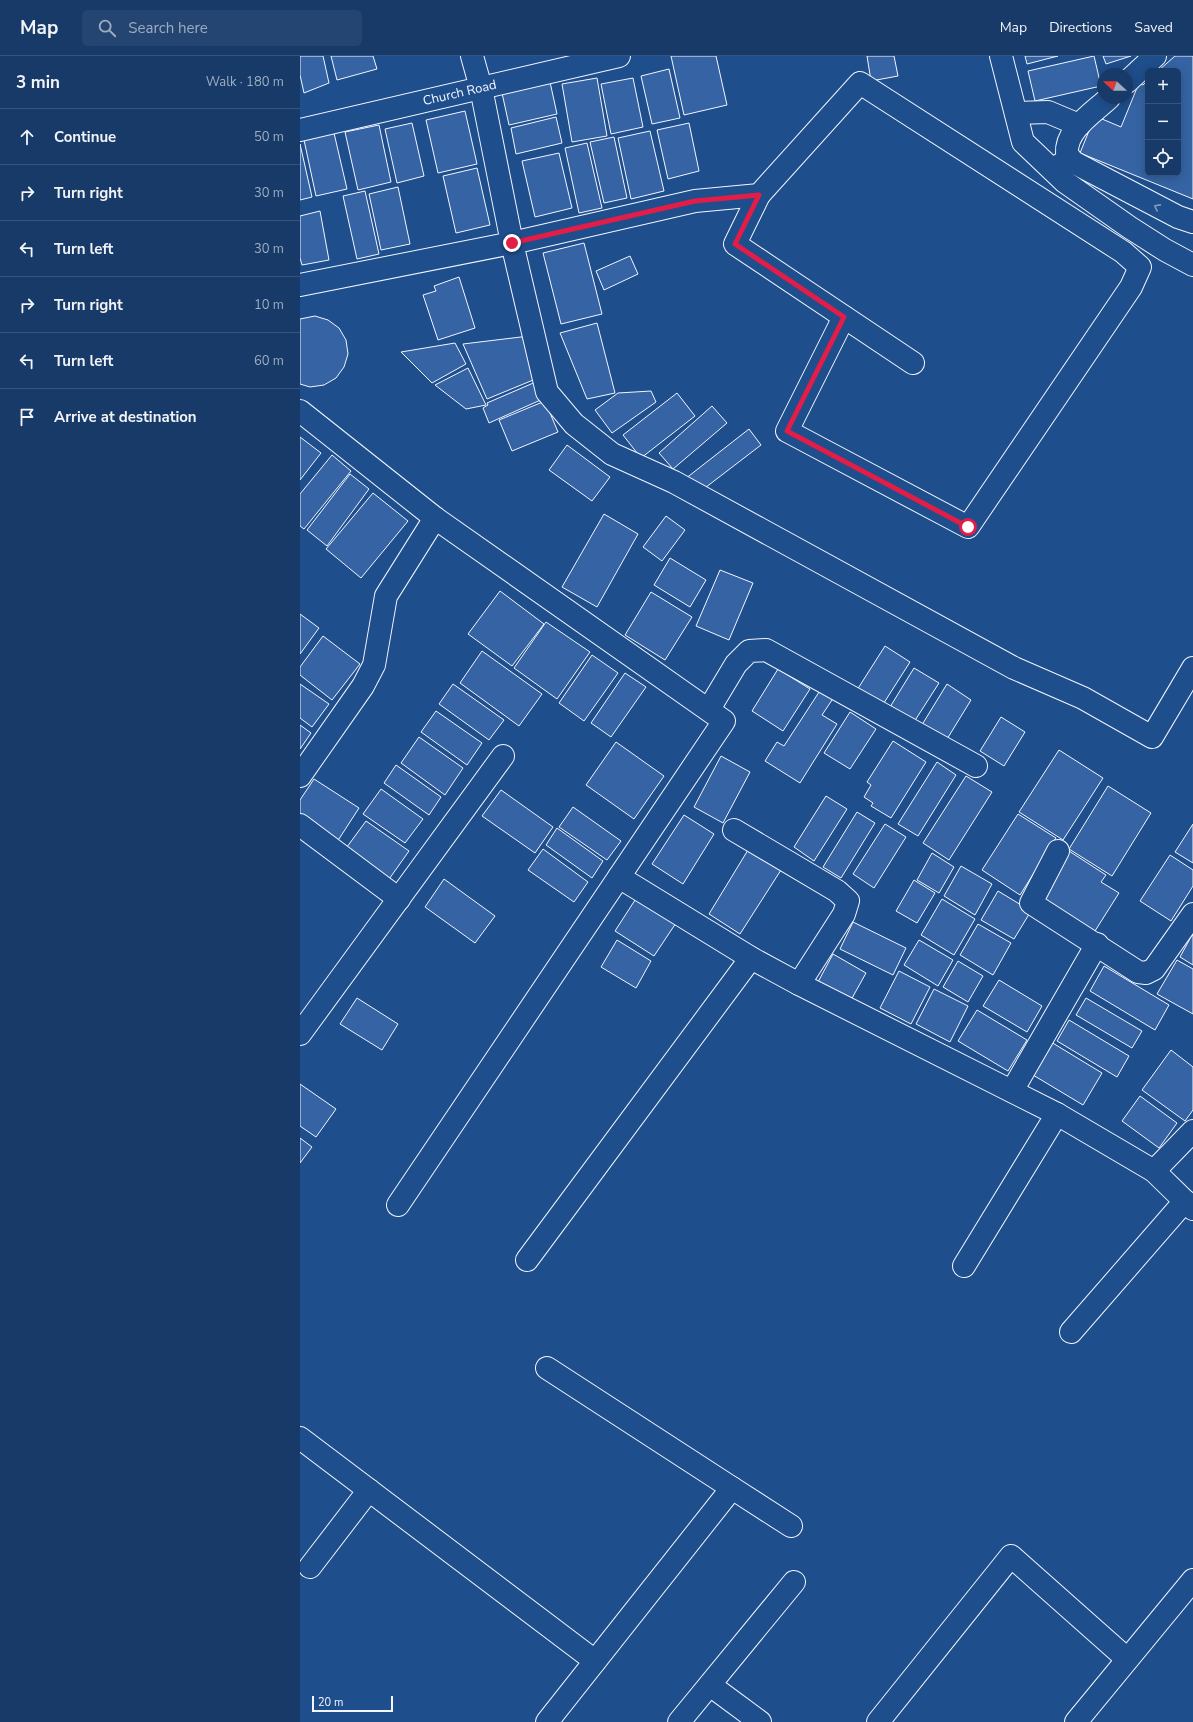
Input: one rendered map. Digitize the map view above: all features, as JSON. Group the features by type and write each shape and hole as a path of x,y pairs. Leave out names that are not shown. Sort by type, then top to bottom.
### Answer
{"street":[{"path":"472,56 481,88 512,243 547,392 574,424 612,454 674,482 1014,668 1083,698 1152,737 1193,668"},
{"name":"Church Road","path":"300,130 619,56"},
{"path":"1001,56 1023,142 1059,166 1193,222"},
{"path":"1133,77 1156,56"},
{"path":"844,317 787,431 968,527 1131,287 1140,267 1122,252 860,83 759,195 735,244 913,363"},
{"path":"1030,192 1059,166 1067,154 1068,140 1076,124 1101,104"},
{"path":"1016,113 1048,112 1076,124"},
{"path":"1059,166 1064,182 1165,250 1193,265"},
{"path":"300,285 512,243 695,201 759,195"},
{"path":"300,411 435,518 724,720 398,1205"},
{"path":"300,776 363,686 371,672 374,665 386,596 435,518"},
{"path":"709,709 736,664 749,651 766,650 976,766"},
{"path":"300,1034 504,756"},
{"path":"300,825 399,899"},
{"path":"734,830 838,891 848,901 844,914 799,984"},
{"path":"1058,851 1031,903 1097,944 1138,972 1146,973 1154,969 1193,914"},
{"path":"619,877 751,958 799,984 1057,1114 1154,1171 1189,1205 1071,1332"},
{"path":"1012,1091 1097,944"},
{"path":"528,1260 751,958"},
{"path":"964,1266 1057,1114"},
{"path":"1154,1171 1193,1131"},
{"path":"547,1368 791,1526"},
{"path":"300,1438 595,1661"},
{"path":"547,1722 732,1488"},
{"path":"310,1567 369,1490"},
{"path":"878,1722 1011,1556 1127,1659"},
{"path":"1076,1722 1193,1580"},
{"path":"679,1722 794,1582"},
{"path":"710,1685 760,1722"}],"building":[{"path":"300,56 323,56 329,83 304,93 300,75"},
{"path":"331,56 373,56 377,69 337,80"},
{"path":"671,56 716,56 727,105 684,115"},
{"path":"867,56 894,56 898,76 871,81"},
{"path":"1025,56 1058,56 1027,64"},
{"path":"1094,56 1097,69 1097,87 1035,101 1028,71"},
{"path":"1103,56 1131,56 1106,64"},
{"path":"1175,56 1193,56 1193,199 1080,153 1095,116 1121,127 1130,104 1133,104 1133,98 1139,83 1143,85 1145,83 1145,176 1181,176 1181,68 1161,68"},
{"path":"669,69 680,118 652,124 641,76"},
{"path":"597,78 607,136 572,142 562,84"},
{"path":"633,78 643,127 611,134 601,84"},
{"path":"550,82 557,114 509,125 502,93"},
{"path":"465,111 477,164 438,173 426,120"},
{"path":"556,117 562,143 516,154 511,128"},
{"path":"412,123 424,176 397,183 385,129"},
{"path":"689,123 699,171 668,179 657,130"},
{"path":"379,125 391,182 358,190 345,132"},
{"path":"650,131 664,191 631,199 618,138"},
{"path":"334,133 347,189 316,196 304,140"},
{"path":"614,137 627,198 604,203 590,142"},
{"path":"587,143 602,208 579,213 565,148"},
{"path":"300,144 312,197 300,200"},
{"path":"559,153 572,208 535,217 522,161"},
{"path":"477,168 490,225 456,233 443,176"},
{"path":"398,187 410,244 381,250 369,194"},
{"path":"365,191 379,254 357,259 343,196"},
{"path":"320,211 329,260 302,265 300,258 300,216"},
{"path":"584,243 602,314 561,324 543,253"},
{"path":"630,256 638,274 604,290 596,271"},
{"path":"459,277 475,328 438,340 423,295 436,291 434,286"},
{"path":"315,316 328,320 339,328 346,340 348,354 344,367 336,378 324,385 310,387 300,384 300,319"},
{"path":"597,323 615,393 587,399 560,333"},
{"path":"529,336 538,378 487,399 463,344"},
{"path":"455,343 466,364 432,383 401,352"},
{"path":"468,368 486,405 466,409 435,385"},
{"path":"538,381 545,398 489,423 483,408 488,405 487,403"},
{"path":"651,391 656,402 612,433 595,410 618,393"},
{"path":"677,393 695,416 641,458 623,435"},
{"path":"545,401 558,432 512,451 499,420"},
{"path":"712,406 727,423 673,469 659,453"},
{"path":"749,429 761,445 697,494 685,479"},
{"path":"300,437 321,453 300,480"},
{"path":"567,445 610,477 592,501 549,470"},
{"path":"332,455 351,471 304,529 300,526 300,494"},
{"path":"350,474 369,489 327,546 307,530"},
{"path":"373,493 408,521 361,578 326,549"},
{"path":"604,514 638,534 597,607 562,587"},
{"path":"666,516 685,530 662,561 643,547"},
{"path":"670,558 706,580 690,607 654,585"},
{"path":"720,570 753,583 729,640 696,626"},
{"path":"500,591 544,624 512,666 468,634"},
{"path":"651,592 692,617 665,660 625,635"},
{"path":"300,614 319,628 300,654"},
{"path":"546,622 590,652 557,699 514,668"},
{"path":"323,636 360,664 332,700 300,675 300,667"},
{"path":"885,646 910,662 882,706 857,690"},
{"path":"482,651 542,694 519,726 460,683"},
{"path":"592,655 618,673 584,721 559,703"},
{"path":"914,668 939,683 914,722 890,707"},
{"path":"778,669 810,689 783,731 752,711"},
{"path":"625,673 646,687 611,737 591,723"},
{"path":"300,684 329,704 312,727 300,718"},
{"path":"453,684 504,720 489,740 439,704"},
{"path":"947,684 971,700 944,744 920,728"},
{"path":"821,689 834,697 822,715 837,724 800,783 765,761 777,742 784,746"},
{"path":"436,711 482,743 467,765 421,732"},
{"path":"850,712 876,729 850,769 824,753"},
{"path":"1001,717 1025,732 1004,766 980,751"},
{"path":"300,725 311,733 300,749"},
{"path":"419,737 463,768 445,795 401,763"},
{"path":"893,741 926,762 891,818 871,806 873,803 864,797 871,785 867,782"},
{"path":"616,742 664,776 634,819 586,785"},
{"path":"1059,750 1103,778 1063,840 1019,812"},
{"path":"721,756 750,772 723,823 694,807"},
{"path":"937,762 956,775 918,836 898,824"},
{"path":"396,765 441,797 429,815 384,783"},
{"path":"966,776 992,792 949,860 923,843"},
{"path":"314,779 359,808 337,842 300,818 300,800"},
{"path":"1108,786 1151,813 1112,876 1069,849"},
{"path":"381,789 423,819 405,843 363,814"},
{"path":"501,790 553,827 535,853 482,816"},
{"path":"826,796 847,809 814,861 794,847"},
{"path":"573,807 621,841 607,860 559,827"},
{"path":"857,812 875,823 841,878 823,867"},
{"path":"1018,814 1056,838 1020,895 982,870"},
{"path":"684,815 714,834 683,884 652,864"},
{"path":"366,821 409,851 387,882 344,851"},
{"path":"885,824 906,837 874,888 853,874"},
{"path":"1193,824 1193,863 1175,852"},
{"path":"557,828 603,861 592,878 546,845"},
{"path":"543,849 588,882 574,902 528,870"},
{"path":"748,850 781,870 740,934 709,914"},
{"path":"1069,851 1106,875 1101,882 1119,893 1095,931 1040,897"},
{"path":"932,853 954,867 939,893 917,880"},
{"path":"1170,855 1193,870 1193,886 1171,921 1140,901"},
{"path":"961,866 992,884 975,915 944,896"},
{"path":"444,879 495,916 475,943 425,907"},
{"path":"914,880 935,893 917,923 896,911"},
{"path":"998,891 1031,911 1014,939 981,920"},
{"path":"637,897 676,923 654,956 615,931"},
{"path":"942,899 975,919 954,955 921,935"},
{"path":"853,922 906,948 893,975 840,949"},
{"path":"978,924 1011,943 993,975 960,955"},
{"path":"1192,935 1193,936 1193,965 1180,957"},
{"path":"617,940 651,961 636,988 601,967"},
{"path":"919,940 953,960 938,986 904,965"},
{"path":"833,954 866,973 851,1000 818,982"},
{"path":"1177,960 1193,969 1193,1014 1157,994"},
{"path":"958,961 983,976 968,1002 943,987"},
{"path":"1104,966 1169,1005 1155,1030 1090,991"},
{"path":"899,971 930,987 911,1024 880,1008"},
{"path":"999,980 1042,1006 1027,1032 983,1006"},
{"path":"934,989 968,1006 950,1042 916,1024"},
{"path":"357,998 398,1024 382,1050 340,1024"},
{"path":"1086,998 1142,1031 1132,1048 1076,1015"},
{"path":"977,1010 1027,1040 1008,1071 958,1041"},
{"path":"1069,1020 1129,1056 1117,1077 1057,1041"},
{"path":"1051,1042 1102,1073 1083,1105 1033,1075"},
{"path":"1171,1050 1193,1067 1193,1110 1185,1121 1142,1090"},
{"path":"300,1084 336,1109 316,1137 300,1126"},
{"path":"1140,1096 1177,1123 1159,1148 1122,1121"},
{"path":"300,1138 312,1147 300,1163"}],"route":[{"path":"512,243 695,201 759,195 735,244 844,317 787,431 968,527"}]}
